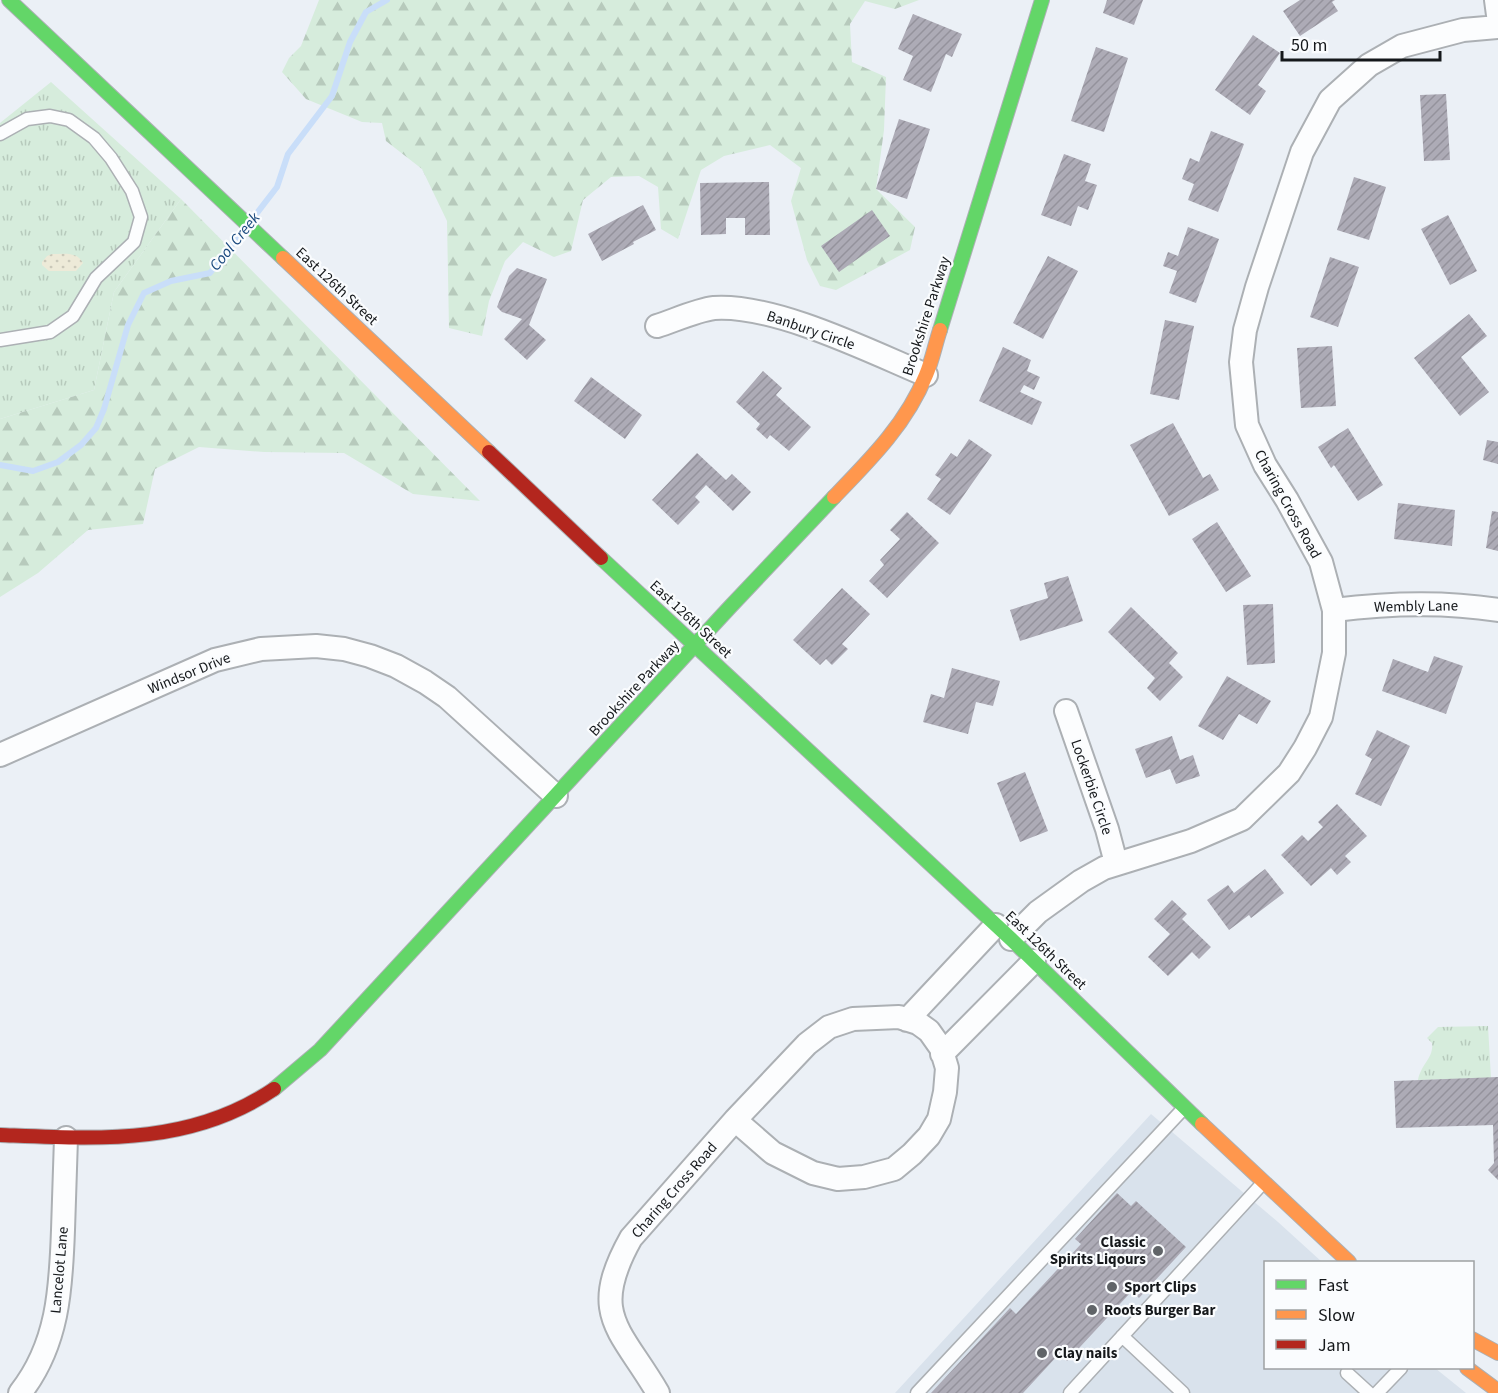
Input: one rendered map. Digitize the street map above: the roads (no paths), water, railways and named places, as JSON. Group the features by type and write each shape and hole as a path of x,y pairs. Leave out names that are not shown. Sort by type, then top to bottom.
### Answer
{"street":[{"name":"East 126th Street","path":"9,0 696,646 1004,932 1347,1261"},
{"name":"Brookshire Parkway","path":"0,1135 111,1139 171,1133 207,1124 240,1109 273,1090 294,1074 320,1050 892,434 909,409 926,375 1042,0"},
{"path":"1496,0 1498,15"},
{"name":"Charing Cross Road","path":"907,1020 1004,932 1038,912 1081,881 1116,862 1191,841 1242,819 1289,772 1305,748 1321,717 1334,653 1334,610 1321,562 1265,465 1247,425 1241,362 1245,330 1302,152 1330,100 1369,65 1402,46 1463,30 1498,27"},
{"name":"Banbury Circle","path":"657,326 712,308 753,311 799,324 926,375"},
{"name":"Wembly Lane","path":"1334,610 1405,604 1462,604 1498,610"},
{"name":"Windsor Drive","path":"0,755 214,660 261,649 316,646 344,649 370,656 396,666 425,682 447,698 556,796"},
{"name":"Lockerbie Circle","path":"1066,711 1107,829 1116,862"},
{"path":"942,1054 1034,961"},
{"name":"Charing Cross Road","path":"658,1393 619,1332 610,1310 610,1286 618,1260 631,1238 735,1120 807,1044 829,1027 853,1019 899,1017 918,1023 929,1031 941,1048 946,1068 945,1092 939,1119 929,1136 894,1169 864,1177 838,1179 813,1173 773,1153 735,1120"},
{"name":"Lancelot Lane","path":"20,1393 45,1353 59,1298 66,1138"},
{"path":"1474,1340 1498,1353"},
{"path":"1469,1369 1498,1391"}],"lane":[{"path":"0,134 27,119 51,116 69,120 94,138 111,158 132,191 141,217 134,242 96,278 73,316 50,332 0,340"},
{"path":"918,1393 1185,1107"},
{"path":"1070,1393 1263,1183"},
{"path":"1122,1336 1184,1393"},
{"path":"1377,1393 1400,1369"},
{"path":"1347,1373 1369,1393"}],"waterway":[{"name":"Cool Creek","path":"254,217 277,187 288,154 332,96 350,42 366,12 387,0"},
{"name":"Cool Creek","path":"0,465 33,471 58,462 81,445 96,428 104,409 128,325 144,293 171,281 210,273 242,232"}],"place":[{"name":"Classic Spirits Liqours","path":"1158,1251"},
{"name":"Sport Clips","path":"1112,1287"},
{"name":"Roots Burger Bar","path":"1092,1310"},
{"name":"Clay nails","path":"1042,1353"}]}
